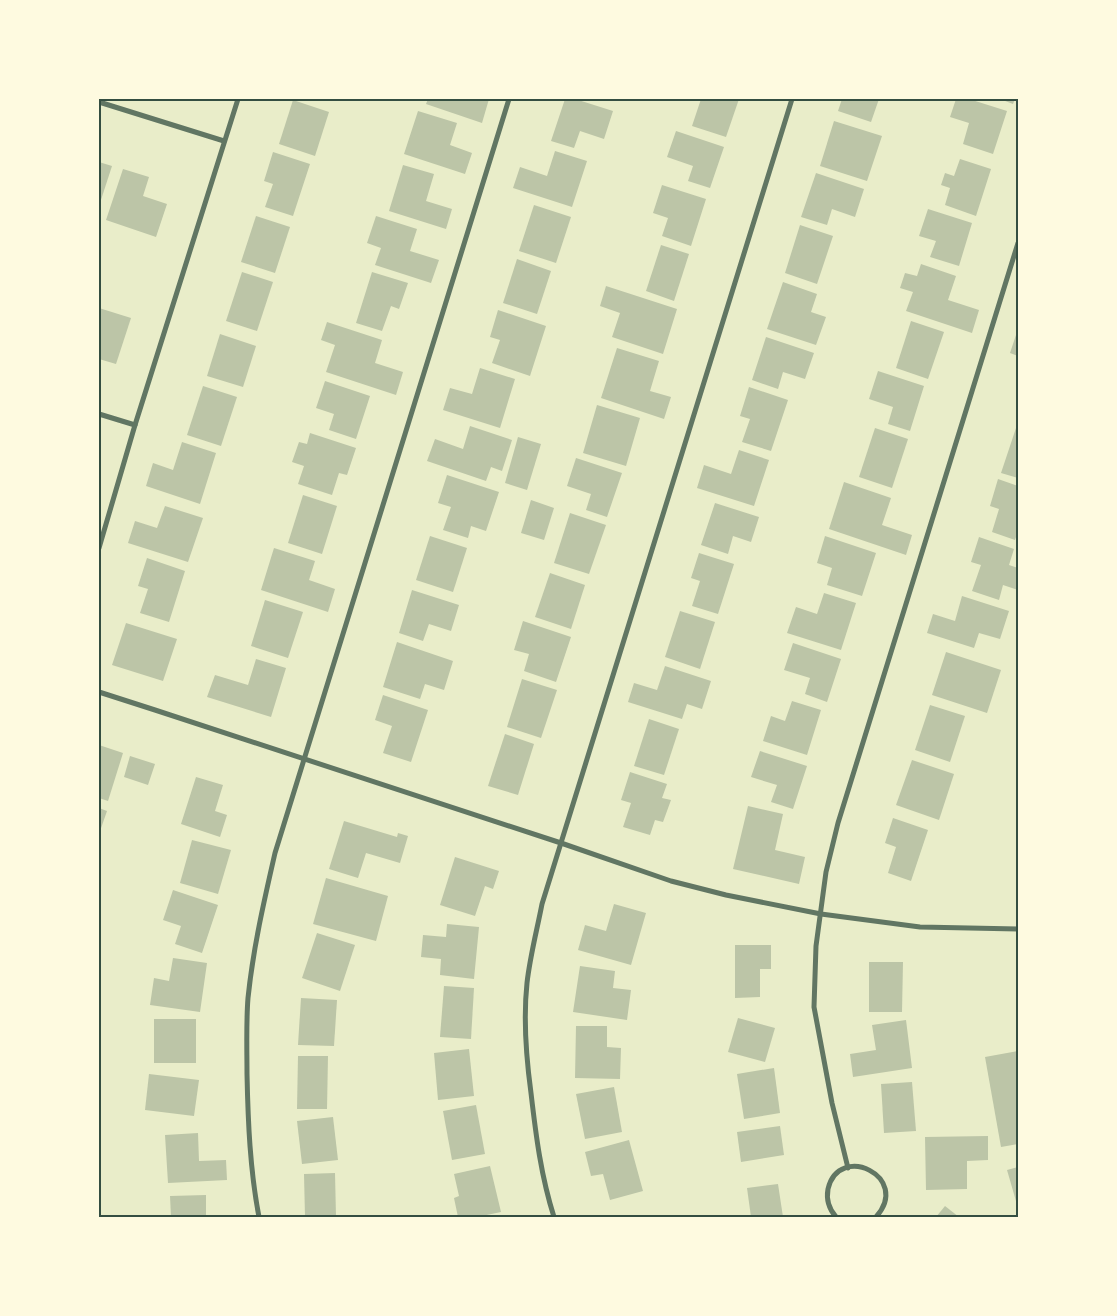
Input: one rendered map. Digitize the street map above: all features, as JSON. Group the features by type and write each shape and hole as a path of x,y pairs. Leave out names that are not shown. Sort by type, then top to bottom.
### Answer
{"street":[{"path":"99,548 135,425 238,99"},
{"path":"259,1217 248,1129 246,1023 257,934 275,853 509,99"},
{"path":"554,1217 542,1174 534,1130 526,1057 525,1009 527,981 542,904 792,99"},
{"path":"99,102 224,141"},
{"path":"848,1168 832,1103 814,1007 816,946 826,872 838,823 1018,243"},
{"path":"99,414 135,425"},
{"path":"99,692 671,881 821,914 920,927 1018,929"},
{"path":"836,1217 828,1204 829,1186 833,1178 840,1171 858,1166 877,1174 883,1183 886,1192 885,1203 881,1212 876,1217"}],"building":[{"path":"428,99 489,99 482,123 426,104"},
{"path":"565,99 575,99 613,111 604,139 580,131 574,148 551,141"},
{"path":"701,99 739,99 726,137 692,126"},
{"path":"842,99 879,99 871,122 838,111"},
{"path":"956,99 969,99 1007,111 993,154 963,144 969,123 950,117"},
{"path":"1000,99 1015,99 1013,104"},
{"path":"293,100 329,112 315,156 279,144"},
{"path":"418,111 457,123 450,145 472,153 465,174 404,154"},
{"path":"834,121 882,136 867,181 820,166"},
{"path":"676,131 724,147 710,188 688,181 693,166 667,157"},
{"path":"555,151 587,161 572,207 513,188 520,167 547,176"},
{"path":"273,152 310,164 293,216 265,207 273,184 264,181"},
{"path":"960,159 991,169 976,216 945,205 950,188 941,185 945,173 954,176"},
{"path":"99,162 112,166 99,206"},
{"path":"403,165 434,174 426,201 452,209 446,229 389,211"},
{"path":"123,169 149,177 143,196 167,204 156,237 106,220"},
{"path":"816,173 864,189 855,217 832,209 827,225 801,217"},
{"path":"662,185 706,199 691,246 662,236 668,218 653,213"},
{"path":"534,205 571,217 556,263 519,251"},
{"path":"928,209 972,223 959,266 930,257 936,241 919,236"},
{"path":"256,216 290,227 275,273 241,262"},
{"path":"376,216 417,229 410,251 439,260 431,283 375,265 381,248 367,243"},
{"path":"800,225 833,236 817,284 785,273"},
{"path":"661,245 689,254 674,301 646,291"},
{"path":"517,259 551,271 537,314 503,303"},
{"path":"921,264 956,276 948,300 979,310 972,333 906,311 913,292 900,288 905,273 917,276"},
{"path":"242,272 273,282 257,331 226,321"},
{"path":"372,272 408,283 399,309 391,306 382,331 356,323"},
{"path":"783,282 817,294 811,312 826,317 816,345 767,329"},
{"path":"606,286 677,309 663,354 612,337 620,313 600,306"},
{"path":"99,308 131,318 116,364 99,359"},
{"path":"498,310 546,326 530,376 492,363 500,340 490,337"},
{"path":"911,321 944,332 928,379 896,368"},
{"path":"327,322 382,340 375,363 403,372 396,395 326,372 335,345 321,340"},
{"path":"1018,329 1018,356 1010,353"},
{"path":"220,334 256,346 243,387 207,376"},
{"path":"766,337 814,353 805,379 783,372 778,389 752,380"},
{"path":"617,348 659,361 650,391 671,397 664,419 601,398"},
{"path":"480,368 515,379 500,428 443,410 450,388 472,394"},
{"path":"878,371 924,386 910,431 888,424 893,407 869,399"},
{"path":"325,381 370,396 356,439 329,430 334,414 316,408"},
{"path":"203,386 237,397 221,446 187,435"},
{"path":"749,387 788,400 771,451 742,442 750,419 740,416"},
{"path":"597,405 640,418 626,466 583,453"},
{"path":"470,426 512,440 502,471 491,467 486,481 427,461 435,439 463,449"},
{"path":"1018,426 1018,478 1001,473"},
{"path":"875,428 908,439 892,488 859,477"},
{"path":"310,433 356,448 347,475 339,473 332,495 298,484 304,466 292,462 299,442 307,444"},
{"path":"518,437 541,444 527,490 505,483"},
{"path":"182,442 216,453 200,504 146,486 153,463 173,470"},
{"path":"739,450 769,460 754,506 697,488 704,465 731,474"},
{"path":"576,458 622,473 607,517 586,510 591,494 567,486"},
{"path":"447,475 499,492 486,531 471,526 468,538 443,530 451,507 438,503"},
{"path":"998,479 1018,486 1018,531 1015,540 992,532 999,509 990,506"},
{"path":"844,482 891,498 882,525 912,535 906,555 829,529"},
{"path":"303,495 337,506 322,554 288,543"},
{"path":"531,500 554,508 544,540 521,533"},
{"path":"715,503 759,517 751,542 733,536 728,554 701,545"},
{"path":"165,506 203,518 188,562 128,543 135,521 157,528"},
{"path":"570,513 606,525 589,574 554,563"},
{"path":"430,536 467,548 453,592 416,580"},
{"path":"825,536 876,553 862,596 827,585 832,568 817,563"},
{"path":"979,537 1014,549 1009,565 1018,568 1018,590 1003,585 999,600 972,591 981,565 971,562"},
{"path":"274,548 315,561 309,580 335,589 328,612 261,590"},
{"path":"699,553 734,564 718,614 692,606 700,581 691,578"},
{"path":"147,558 185,571 169,622 140,613 148,589 138,586"},
{"path":"550,573 585,585 571,629 535,617"},
{"path":"412,590 459,605 451,631 429,624 423,641 399,633"},
{"path":"824,593 856,603 841,650 787,633 796,607 817,614"},
{"path":"962,596 1009,611 1000,639 979,633 974,648 927,633 933,614 955,621"},
{"path":"265,600 303,612 288,658 251,646"},
{"path":"680,611 715,622 700,669 665,657"},
{"path":"523,621 571,637 556,682 524,671 529,654 514,650"},
{"path":"126,623 177,639 163,681 112,665"},
{"path":"397,642 453,661 444,690 425,684 420,699 383,687"},
{"path":"793,643 841,659 827,702 805,694 810,678 784,670"},
{"path":"946,652 1001,670 987,713 932,695"},
{"path":"256,659 286,668 271,717 207,697 215,675 248,685"},
{"path":"665,666 711,681 702,709 687,704 682,719 628,702 634,683 657,690"},
{"path":"522,679 557,690 541,738 507,727"},
{"path":"383,695 428,710 411,762 383,753 392,726 375,720"},
{"path":"792,701 821,710 807,755 763,741 771,716 785,721"},
{"path":"930,705 965,716 950,762 915,750"},
{"path":"649,719 679,729 664,775 634,766"},
{"path":"505,734 534,744 518,795 488,786"},
{"path":"99,745 123,753 108,801 99,798"},
{"path":"760,751 807,766 793,809 771,802 777,785 751,777"},
{"path":"130,756 155,764 148,785 124,777"},
{"path":"912,760 954,774 939,820 896,805"},
{"path":"630,772 667,784 662,798 671,800 663,822 655,820 650,835 623,827 631,803 621,800"},
{"path":"196,777 223,785 215,811 227,815 220,837 181,824"},
{"path":"748,806 783,814 775,850 805,857 799,884 733,869"},
{"path":"99,808 107,811 99,834"},
{"path":"893,818 928,830 911,881 888,873 896,847 885,843"},
{"path":"344,821 397,837 398,833 408,836 400,863 366,853 358,878 329,869"},
{"path":"192,840 231,850 218,894 180,883"},
{"path":"455,857 499,871 493,889 485,886 475,916 440,905"},
{"path":"326,878 388,896 376,941 313,924"},
{"path":"173,890 218,905 202,953 175,944 181,926 163,920"},
{"path":"614,904 646,913 631,965 578,950 585,925 606,931"},
{"path":"447,924 479,927 474,979 440,975 441,959 421,957 423,935 446,937"},
{"path":"317,933 355,945 340,991 302,978"},
{"path":"735,945 771,945 771,969 760,969 760,997 735,998"},
{"path":"173,958 207,963 200,1012 150,1005 154,978 169,981"},
{"path":"869,962 903,962 902,1012 869,1012"},
{"path":"580,966 615,971 613,988 631,990 627,1020 573,1012"},
{"path":"444,986 474,988 471,1039 440,1037"},
{"path":"301,998 337,1000 334,1046 298,1045"},
{"path":"738,1018 775,1028 765,1062 728,1052"},
{"path":"154,1019 196,1019 196,1063 154,1063"},
{"path":"906,1020 912,1068 853,1077 850,1054 876,1050 872,1025"},
{"path":"576,1026 607,1026 607,1047 621,1048 620,1079 575,1078"},
{"path":"469,1049 474,1096 438,1100 434,1053"},
{"path":"1018,1051 1018,1144 1001,1147 985,1057"},
{"path":"298,1056 328,1056 327,1109 297,1109"},
{"path":"774,1068 780,1113 744,1119 737,1074"},
{"path":"149,1074 199,1080 194,1116 145,1110"},
{"path":"912,1082 916,1131 884,1133 881,1084"},
{"path":"614,1087 622,1132 585,1139 576,1094"},
{"path":"476,1105 485,1154 452,1160 443,1111"},
{"path":"333,1117 338,1160 302,1164 297,1121"},
{"path":"780,1126 784,1155 741,1162 737,1132"},
{"path":"198,1133 199,1161 226,1160 227,1180 168,1183 165,1135"},
{"path":"988,1136 988,1160 967,1161 967,1189 926,1190 925,1137"},
{"path":"629,1140 643,1191 610,1200 603,1174 591,1176 585,1152"},
{"path":"490,1166 501,1212 477,1217 458,1217 454,1198 459,1196 454,1174"},
{"path":"1018,1167 1018,1208 1007,1170"},
{"path":"335,1173 336,1217 305,1217 304,1174"},
{"path":"778,1184 783,1217 751,1217 747,1188"},
{"path":"206,1195 206,1217 171,1217 170,1196"},
{"path":"945,1206 959,1217 936,1217"}]}
